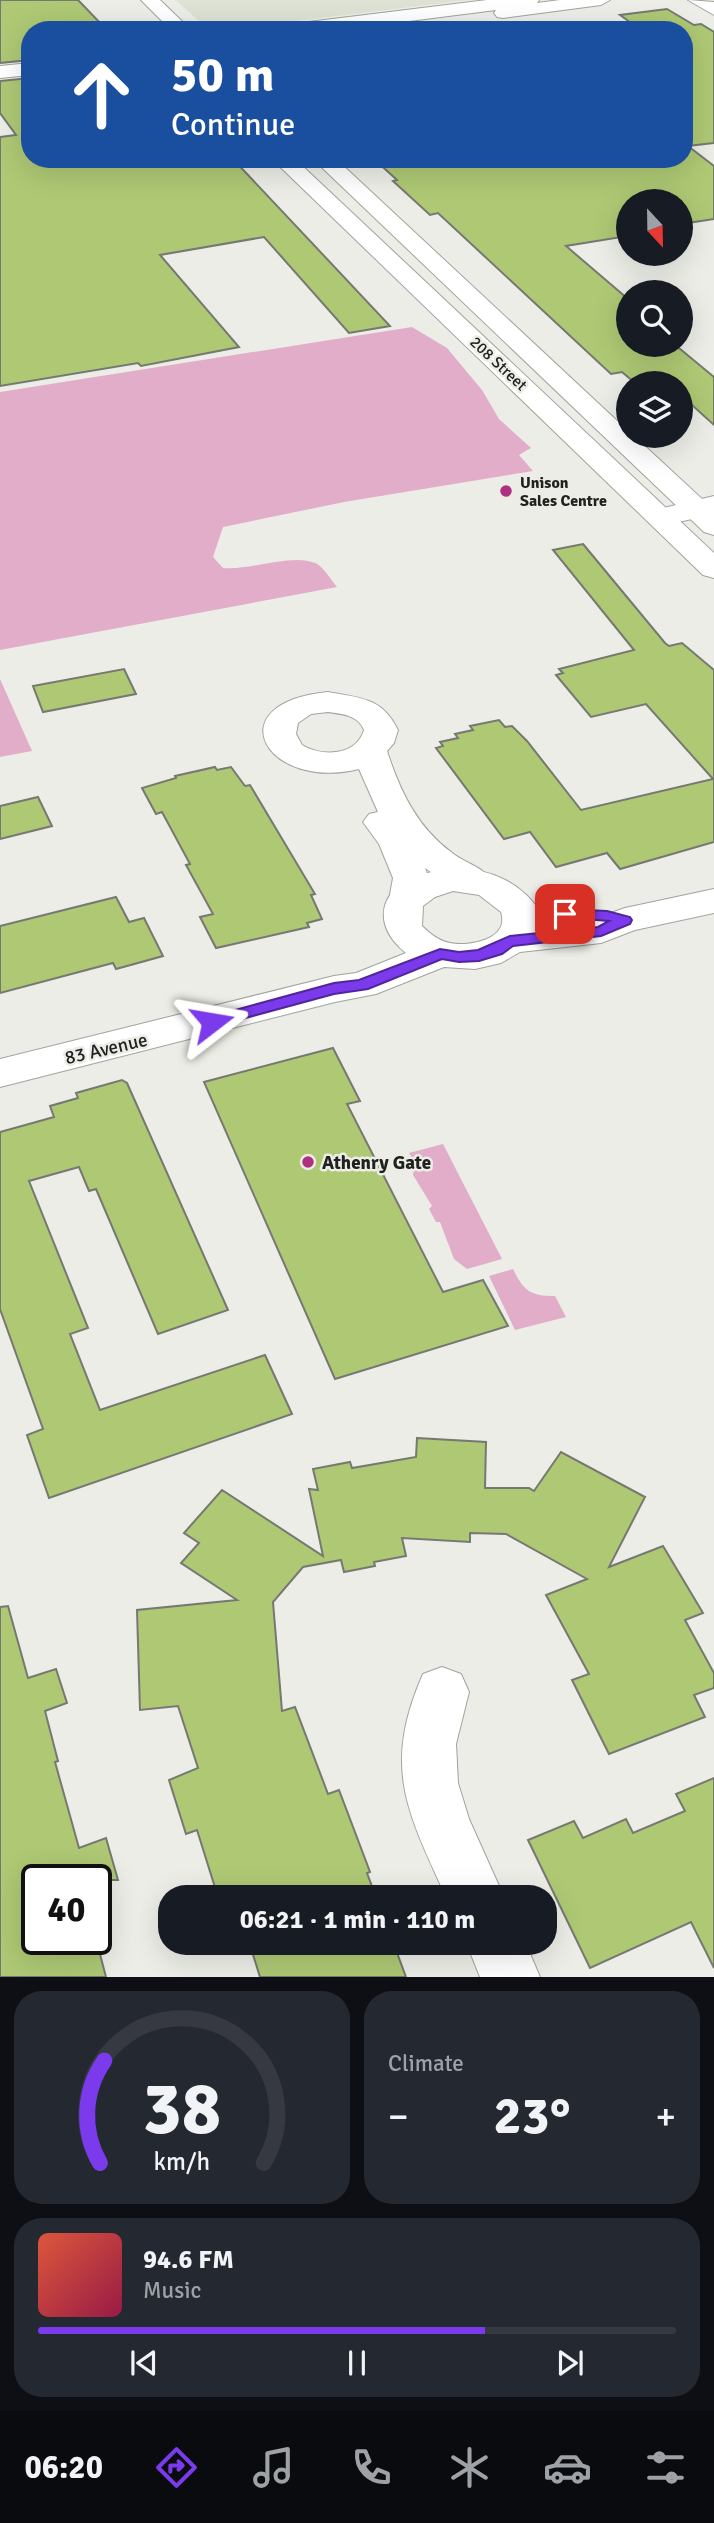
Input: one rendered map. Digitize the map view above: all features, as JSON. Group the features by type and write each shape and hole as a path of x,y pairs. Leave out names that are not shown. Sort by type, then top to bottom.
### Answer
{"main road":[{"path":"150,0 172,21"},
{"path":"363,21 530,0"},
{"path":"441,21 601,0"},
{"path":"697,0 714,10"},
{"path":"0,61 21,59"},
{"path":"0,72 21,70"},
{"name":"208 Street","path":"292,168 714,569"},
{"name":"208 Street","path":"333,168 708,514"},
{"path":"661,517 708,514"},
{"path":"344,703 372,714 382,733 379,743 371,752 341,762 324,763 293,754 283,746 278,736 279,726 285,717 311,704 344,703"},
{"path":"371,752 379,780 394,808 419,842 436,860 473,880"},
{"path":"324,763 350,785 396,842 411,878 405,916 424,947 440,954 479,956 496,950 516,927"},
{"path":"405,916 418,890 434,882 473,880 506,893 516,927"},
{"path":"516,927 601,931 625,920 714,901"},
{"name":"83 Avenue","path":"334,989 405,916"},
{"name":"83 Avenue","path":"0,1073 334,989 362,985 440,954"},
{"path":"442,1692 428,1745 430,1777 438,1810 470,1885"},
{"path":"501,1955 510,1977"}],"shaded area":[{"path":"176,0 469,0 296,21 199,21"},
{"path":"412,327 447,348 482,390 499,419 531,448 519,455 533,471 344,502 223,527 213,557 223,568 306,560 321,567 337,587 0,650 0,392"},
{"path":"0,679 32,751 0,757"},
{"path":"443,1144 502,1259 467,1269 454,1259 440,1222 436,1222 429,1209 432,1206 413,1175 415,1163 409,1153"},
{"path":"513,1269 529,1291 555,1296 566,1317 515,1330 489,1276"}],"building":[{"path":"0,0 78,0 98,21 21,21 21,61 0,63"},
{"path":"667,9 687,21 628,21 620,15"},
{"path":"693,24 701,24 714,32 714,143 693,145"},
{"path":"21,79 21,168 241,168 390,326 349,333 264,237 160,255 239,347 141,366 138,363 0,386 0,137 16,135 0,113 0,81"},
{"path":"693,150 714,166 714,219 693,222 693,189 616,189 616,238 566,246 616,289 616,357 690,357 714,377 714,425 693,406 693,371 616,371 611,374 438,213 430,215 393,181 397,180 384,168 693,168"},
{"path":"583,544 665,643 669,646 682,643 714,670 714,842 620,869 607,853 556,867 530,832 504,839 436,748 443,746 440,742 458,738 455,734 473,730 470,726 499,720 505,727 512,726 527,741 581,810 713,779 646,704 591,717 556,675 563,673 559,669 634,650 553,550"},
{"path":"124,669 136,694 43,712 33,686"},
{"path":"215,767 217,770 231,767 245,786 250,785 315,894 311,895 322,919 307,923 309,927 216,948 200,917 213,914 186,865 190,864 162,812 156,814 142,788 176,778 175,776"},
{"path":"38,797 52,826 0,839 0,806"},
{"path":"116,897 129,922 144,918 163,956 116,969 113,963 0,993 0,926"},
{"name":"Athenry Gate","path":"333,1048 360,1101 347,1104 443,1292 483,1280 508,1326 335,1379 204,1082"},
{"path":"122,1080 127,1083 228,1310 158,1334 96,1189 89,1191 79,1167 29,1181 88,1328 70,1334 100,1410 265,1355 292,1414 49,1498 27,1435 43,1429 0,1309 0,1132 54,1117 50,1106 78,1098 76,1093"},
{"path":"417,1438 486,1442 485,1488 529,1488 534,1491 561,1452 645,1497 609,1567 663,1546 703,1613 685,1620 714,1673 714,1688 694,1695 705,1717 609,1754 572,1680 589,1674 546,1595 587,1579 506,1534 470,1533 470,1542 402,1538 406,1556 374,1562 375,1566 344,1572 341,1560 303,1567 273,1602 282,1711 295,1707 328,1794 339,1790 370,1872 367,1873 372,1885 214,1885 197,1830 186,1834 169,1780 198,1768 178,1706 140,1710 137,1610 237,1600 181,1563 199,1543 184,1533 222,1490 323,1556 309,1489 318,1490 313,1469 350,1462 352,1468 416,1457"},
{"path":"8,1606 28,1678 56,1669 67,1703 45,1711 58,1761 55,1762 79,1848 106,1838 118,1880 112,1880 112,1864 21,1864 21,1955 100,1955 106,1977 0,1977 0,1607"},
{"path":"714,1778 714,1968 691,1922 590,1968 557,1900 557,1885 550,1885 528,1840 574,1821 583,1838 626,1819 633,1833 685,1811 676,1794"},
{"path":"253,1955 398,1955 406,1977 260,1977"}],"place":[{"name":"Unison Sales Centre","path":"506,491"},
{"name":"Athenry Gate","path":"308,1162"}],"route":[{"path":"212,1022 334,989 362,985 440,954 479,956 510,942 601,931 625,920 607,916 565,914"}]}
